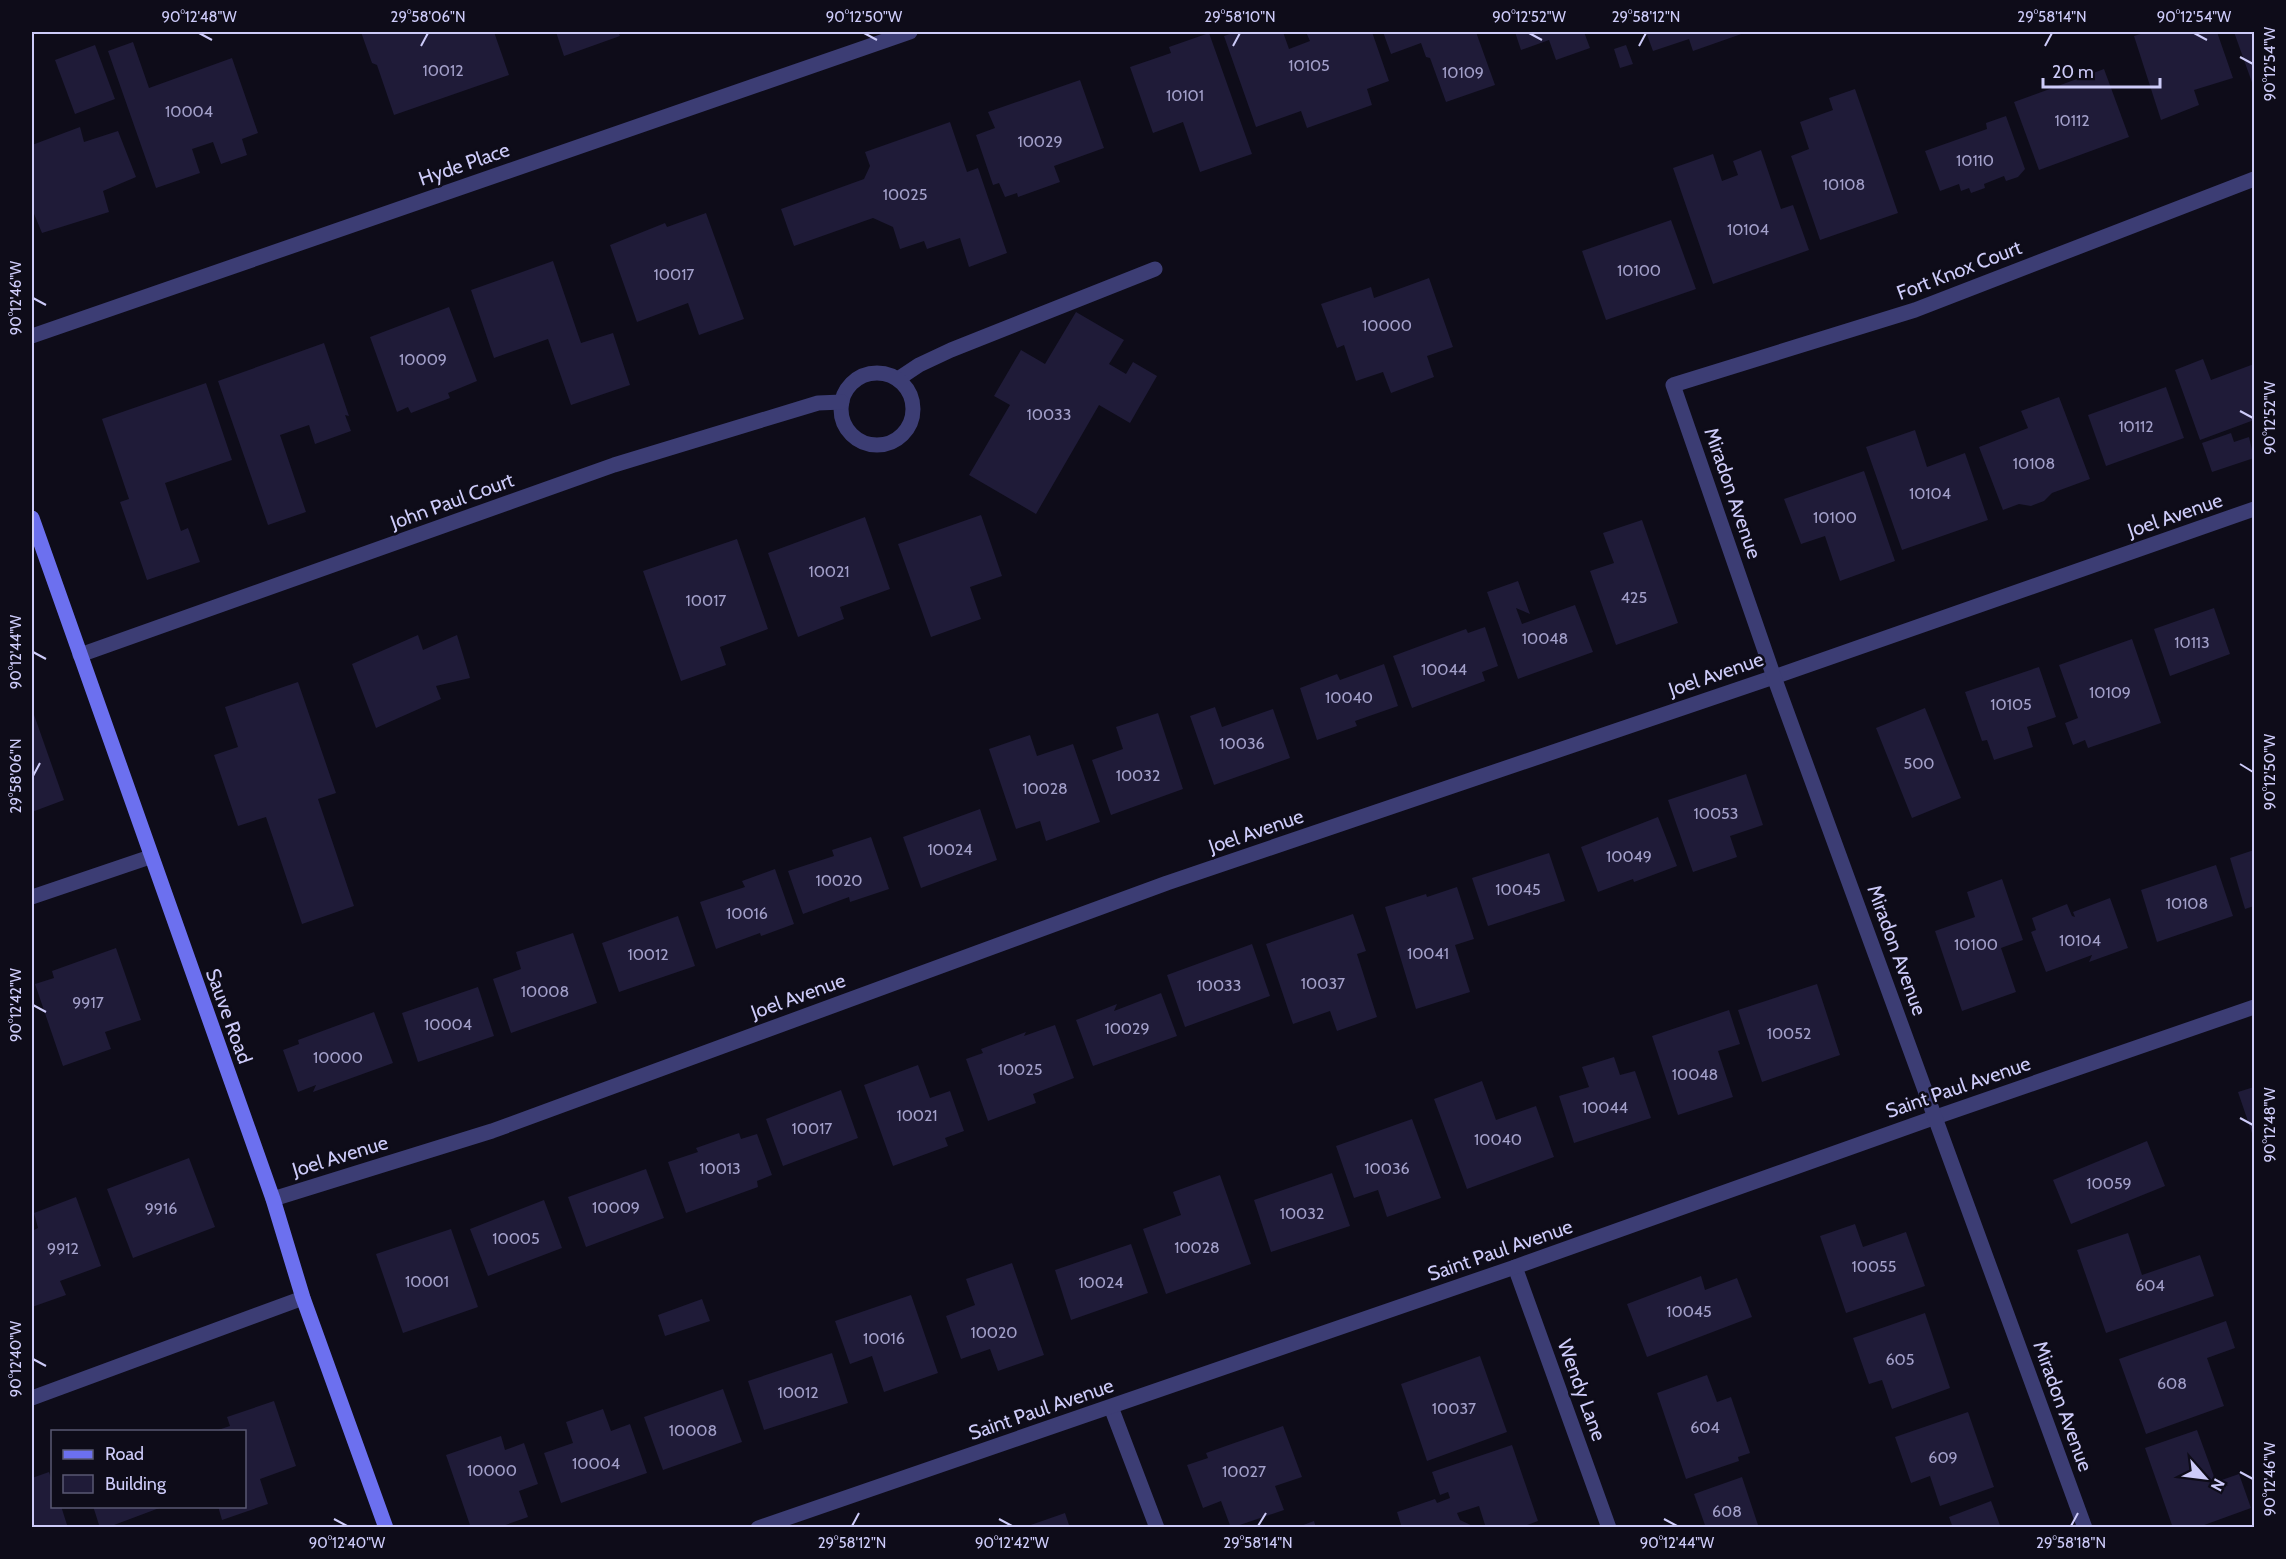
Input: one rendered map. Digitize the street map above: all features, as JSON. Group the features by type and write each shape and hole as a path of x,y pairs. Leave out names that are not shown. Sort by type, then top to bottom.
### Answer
{"street":[{"name":"Hyde Place","path":"32,336 910,32"},
{"name":"Fort Knox Court","path":"1673,385 1915,310 2254,179"},
{"path":"898,379 951,350 1155,269"},
{"path":"871,374 885,374 898,379 908,390 913,403 913,417 907,429 897,440 884,444 870,444 857,439 847,429 842,416 842,402 848,389 858,379 871,374"},
{"name":"Miradon Avenue","path":"1673,385 1774,676 2085,1527"},
{"name":"John Paul Court","path":"80,655 614,465 818,403 842,402"},
{"name":"Joel Avenue","path":"273,1199 492,1131 1167,883 2254,509"},
{"name":"Sauve Road","path":"32,518 150,857 273,1199 303,1298 386,1527"},
{"path":"32,897 150,857"},
{"name":"Saint Paul Avenue","path":"758,1527 1515,1267 2254,1007"},
{"name":"Wendy Lane","path":"1515,1267 1610,1527"},
{"path":"32,1398 303,1298"},
{"path":"1111,1407 1157,1527"}],"building":[{"path":"361,32 494,32 509,75 394,115 377,65 372,63"},
{"path":"556,32 618,32 620,36 564,56"},
{"path":"1236,32 1283,32 1289,49 1310,41 1306,32 1372,32 1389,81 1367,89 1372,105 1307,128 1301,111 1256,127 1224,36"},
{"path":"1383,32 1476,32 1495,85 1446,102 1430,58 1426,57 1421,43 1391,54"},
{"path":"1515,32 1584,32 1590,48 1556,60 1549,40 1521,50"},
{"path":"1646,32 1747,32 1693,51 1689,39 1653,51"},
{"path":"2147,32 2217,32 2233,78 2194,90 2199,105 2161,120 2134,36"},
{"path":"2234,32 2254,32 2254,88"},
{"path":"1209,33 1252,154 1200,172 1183,122 1153,133 1130,67 1171,53 1169,47"},
{"path":"133,42 149,88 232,58 258,133 242,139 247,155 221,164 213,142 192,149 200,173 156,188 108,51"},
{"path":"95,45 115,99 75,114 55,60"},
{"path":"1626,45 1633,64 1620,68 1614,49"},
{"path":"2104,69 2129,137 2039,170 2014,102"},
{"path":"1080,80 1104,148 1054,166 1060,182 1018,197 1017,193 1005,197 999,183 993,185 976,135 995,128 988,112"},
{"path":"1855,89 1898,213 1820,240 1791,156 1809,149 1800,122 1833,110 1829,98"},
{"path":"2006,116 2025,169 2018,177 2006,181 2004,176 1984,184 1985,188 1971,193 1969,188 1961,191 1959,184 1940,191 1925,151 1987,129 1986,123"},
{"path":"950,122 967,172 978,168 1007,253 969,267 960,238 927,249 924,241 900,249 893,227 873,218 794,246 781,209 864,179 870,166 865,152"},
{"path":"80,127 84,142 118,131 136,177 103,191 109,212 42,233 32,209 32,145"},
{"path":"1761,150 1781,209 1793,205 1809,250 1713,284 1673,168 1713,154 1722,181 1738,175 1733,161"},
{"path":"706,213 744,319 699,335 688,303 637,322 610,245 665,223 667,227"},
{"path":"1671,220 1696,289 1606,320 1582,251"},
{"path":"553,261 581,343 613,333 630,385 571,405 548,339 494,358 471,290"},
{"path":"1429,278 1453,347 1427,356 1434,377 1391,393 1383,372 1356,381 1344,345 1337,348 1321,304 1371,287 1374,298"},
{"path":"449,307 477,381 448,393 450,398 411,413 408,407 397,412 370,337"},
{"path":"1076,312 1124,340 1109,364 1126,374 1133,362 1157,376 1130,423 1099,405 1036,514 969,475 1010,405 994,396 1021,350 1045,364"},
{"path":"324,343 349,416 345,415 351,431 315,444 309,425 280,435 306,512 268,525 218,381"},
{"path":"2203,359 2211,380 2254,364 2254,420 2200,440 2175,370"},
{"path":"206,383 232,460 165,483 181,531 188,528 200,562 147,580 120,502 129,499 102,419"},
{"path":"2166,387 2184,438 2106,466 2088,415"},
{"path":"2059,397 2090,479 2052,493 2044,501 2031,506 2019,504 2003,510 1979,447 2028,428 2021,411"},
{"path":"1915,430 1927,467 1965,453 1988,520 1902,550 1866,447"},
{"path":"2231,433 2234,442 2249,437 2254,458 2212,472 2202,443"},
{"path":"1864,471 1895,561 1840,581 1825,536 1801,544 1784,499"},
{"path":"981,515 1002,576 970,587 981,619 931,637 898,544"},
{"path":"865,517 890,589 840,607 844,619 798,637 768,553"},
{"path":"1642,520 1678,623 1616,645 1590,571 1614,563 1603,533"},
{"path":"737,539 768,629 720,647 726,665 681,681 643,571"},
{"path":"1518,581 1530,614 1516,608 1522,624 1575,605 1593,652 1518,679 1487,592"},
{"path":"2214,608 2230,654 2170,676 2154,629"},
{"path":"1485,627 1498,666 1482,672 1485,681 1412,708 1393,656 1466,629 1468,633"},
{"path":"418,635 423,650 457,635 470,678 436,686 441,699 376,728 352,664"},
{"path":"2132,639 2161,723 2088,748 2085,740 2073,745 2065,723 2078,718 2059,665"},
{"path":"1384,664 1398,706 1355,721 1357,726 1317,740 1300,688 1337,674 1340,680"},
{"path":"2039,667 2056,717 2027,727 2033,747 1994,760 1987,740 1982,741 1965,692"},
{"path":"298,682 336,793 318,799 354,906 302,924 266,817 238,826 214,755 238,747 225,707"},
{"path":"1215,707 1222,727 1273,709 1290,758 1214,785 1190,716"},
{"path":"1925,708 1961,798 1912,818 1876,728"},
{"path":"32,709 64,800 32,812"},
{"path":"1158,713 1183,789 1111,815 1092,760 1123,749 1116,727"},
{"path":"1030,735 1037,756 1073,744 1100,822 1046,841 1040,821 1016,829 989,749"},
{"path":"1746,774 1763,825 1730,836 1737,857 1693,872 1668,800"},
{"path":"980,809 997,860 921,888 903,837"},
{"path":"1658,817 1677,866 1598,892 1581,847"},
{"path":"871,837 889,889 850,902 849,897 803,914 788,871 834,856 832,850"},
{"path":"2254,850 2254,906 2245,909 2230,858"},
{"path":"1549,853 1565,901 1488,926 1472,878"},
{"path":"2216,865 2233,916 2157,942 2141,890"},
{"path":"775,869 794,924 761,936 760,933 716,949 700,902 745,887 742,881"},
{"path":"2002,879 2023,940 2001,948 2016,992 1962,1011 1935,931 1975,917 1967,892"},
{"path":"1457,887 1474,939 1455,945 1470,992 1416,1009 1385,907"},
{"path":"2110,898 2128,948 2089,962 2092,955 2046,972 2031,932 2036,930 2032,918 2067,904 2072,916 2075,917 2073,912"},
{"path":"1353,914 1366,951 1357,954 1377,1017 1337,1031 1330,1011 1293,1024 1266,944"},
{"path":"678,916 695,966 619,992 602,943"},
{"path":"573,933 597,1003 511,1033 493,979 521,969 516,952"},
{"path":"1252,944 1270,996 1185,1027 1167,975"},
{"path":"116,948 141,1020 105,1032 111,1049 63,1066 35,984 54,978 52,971"},
{"path":"1817,984 1840,1055 1762,1082 1738,1010"},
{"path":"478,987 494,1036 418,1062 402,1013"},
{"path":"1161,993 1177,1036 1093,1066 1076,1020 1117,1004 1114,1011"},
{"path":"1729,1010 1740,1044 1718,1051 1733,1097 1678,1115 1652,1036"},
{"path":"374,1012 393,1063 313,1092 316,1085 298,1092 283,1050 299,1044 298,1040"},
{"path":"1055,1025 1074,1078 1033,1094 1036,1103 988,1121 966,1059 983,1053 981,1049 1026,1032 1024,1036"},
{"path":"1614,1057 1620,1075 1635,1071 1651,1118 1574,1143 1559,1096 1589,1087 1582,1067"},
{"path":"918,1065 930,1098 950,1091 964,1131 945,1138 948,1146 893,1166 864,1085"},
{"path":"1482,1081 1496,1120 1536,1106 1554,1157 1467,1189 1434,1099"},
{"path":"2254,1087 2254,1139 2238,1092"},
{"path":"841,1090 858,1138 783,1166 766,1119"},
{"path":"1412,1119 1441,1198 1387,1217 1378,1190 1354,1198 1336,1146"},
{"path":"739,1133 741,1139 757,1134 772,1175 757,1181 758,1187 686,1213 668,1162 698,1152 696,1148"},
{"path":"2147,1141 2165,1186 2071,1224 2053,1180"},
{"path":"189,1158 215,1227 133,1258 107,1189"},
{"path":"646,1169 664,1218 586,1247 568,1197"},
{"path":"1332,1173 1350,1226 1271,1252 1254,1200"},
{"path":"1220,1175 1251,1264 1166,1294 1143,1229 1181,1215 1173,1192"},
{"path":"76,1197 101,1266 60,1281 66,1295 32,1307 32,1231 38,1228 34,1213"},
{"path":"544,1200 562,1248 488,1276 470,1229"},
{"path":"1855,1224 1863,1247 1906,1232 1925,1286 1846,1313 1820,1236"},
{"path":"451,1229 478,1307 403,1333 376,1254"},
{"path":"2128,1233 2142,1275 2200,1255 2214,1296 2106,1333 2077,1250"},
{"path":"1131,1244 1148,1293 1071,1320 1055,1270"},
{"path":"1012,1263 1044,1355 998,1371 990,1349 961,1359 946,1316 975,1305 966,1279"},
{"path":"1701,1276 1705,1290 1737,1278 1752,1317 1647,1357 1627,1304"},
{"path":"911,1295 938,1373 884,1392 872,1356 850,1364 835,1321"},
{"path":"702,1299 710,1321 665,1336 658,1315"},
{"path":"1925,1313 1950,1388 1892,1409 1882,1380 1869,1384 1853,1338"},
{"path":"2226,1321 2235,1348 2207,1358 2224,1406 2146,1434 2119,1359"},
{"path":"832,1353 848,1403 764,1430 748,1381"},
{"path":"1480,1356 1507,1432 1427,1461 1401,1384"},
{"path":"1707,1375 1717,1402 1731,1397 1750,1453 1738,1457 1739,1461 1686,1479 1657,1393"},
{"path":"723,1389 742,1442 663,1470 644,1417"},
{"path":"274,1401 296,1466 260,1479 268,1504 222,1520 219,1508 246,1508 246,1430 218,1430 230,1426 227,1417"},
{"path":"603,1409 611,1431 630,1424 647,1473 561,1503 544,1453 573,1443 566,1422"},
{"path":"1968,1412 1994,1487 1940,1506 1930,1476 1911,1483 1895,1437"},
{"path":"1283,1426 1302,1477 1275,1486 1284,1510 1231,1528 1221,1501 1203,1508 1187,1465 1208,1458 1206,1453"},
{"path":"2197,1430 2216,1482 2239,1474 2251,1508 2196,1528 2173,1528 2145,1448"},
{"path":"501,1436 505,1450 524,1443 538,1484 519,1491 528,1517 497,1528 471,1528 446,1455"},
{"path":"1512,1445 1538,1521 1519,1528 1486,1528 1479,1506 1457,1513 1460,1520 1477,1528 1402,1528 1397,1512 1435,1499 1437,1503 1450,1498 1448,1492 1440,1495 1432,1472"},
{"path":"49,1472 51,1508 62,1508 68,1528 32,1528 32,1478"},
{"path":"1742,1477 1759,1528 1706,1528 1694,1494"},
{"path":"1991,1501 2001,1528 1953,1528 1949,1517"},
{"path":"94,1508 159,1508 106,1528 100,1528"},
{"path":"1065,1513 1070,1528 1025,1528 1025,1527"},
{"path":"1314,1521 1316,1528 1298,1528 1298,1527"}]}
